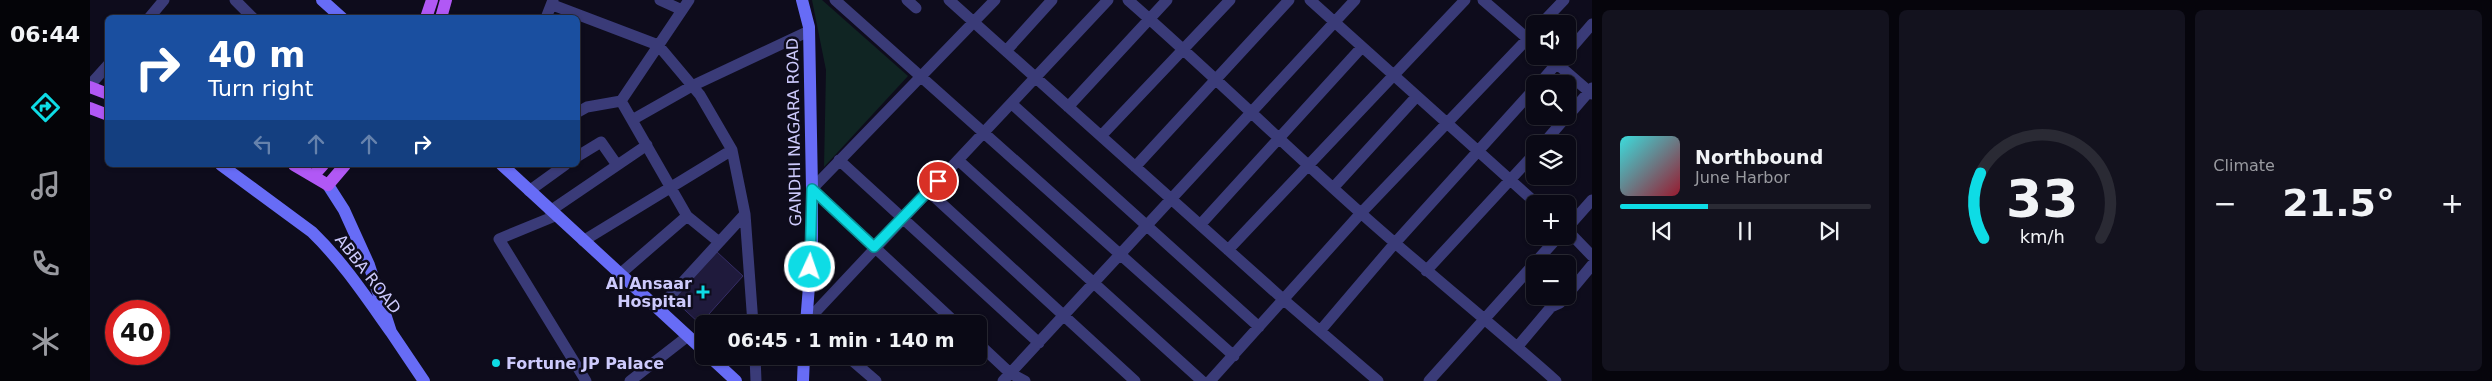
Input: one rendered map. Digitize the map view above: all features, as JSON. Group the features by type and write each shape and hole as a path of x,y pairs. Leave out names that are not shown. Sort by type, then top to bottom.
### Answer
{"main road":[{"path":"322,0 339,15"},
{"path":"427,15 432,0"},
{"path":"442,15 446,0"},
{"name":"GANDHI NAGARA ROAD","path":"802,0 809,31 812,248 808,315"},
{"path":"90,86 105,93"},
{"path":"90,108 105,114"},
{"name":"ABBA ROAD","path":"224,167 312,232 325,244 346,268 424,381"},
{"path":"304,167 318,170 328,185 343,167"},
{"path":"504,167 695,343"},
{"name":"ABBA ROAD","path":"328,185 344,210 369,265 391,332"},
{"path":"719,365 736,381"},
{"path":"803,381 804,365"}],"street":[{"path":"152,15 164,0"},
{"path":"235,0 251,15"},
{"path":"660,0 686,5"},
{"path":"580,111 587,107 621,101 686,5 698,0"},
{"path":"834,0 1234,356"},
{"path":"949,0 1284,300 1378,381"},
{"path":"947,315 812,189 995,0"},
{"path":"1006,51 1052,0"},
{"path":"815,315 874,247 984,134 1108,0"},
{"path":"1128,0 1361,214 1426,271 1486,318 1556,381"},
{"path":"1068,107 1167,0"},
{"path":"1101,136 1230,0"},
{"path":"1135,167 1289,0"},
{"path":"1310,0 1527,195"},
{"path":"1006,377 1355,0"},
{"path":"1228,250 1310,166 1465,0"},
{"path":"1483,0 1526,33"},
{"path":"1550,15 1564,0"},
{"path":"547,15 553,2 658,45 692,86 732,150 745,214 752,315"},
{"path":"1576,43 1592,24"},
{"path":"632,120 692,86 809,31"},
{"path":"1210,381 1361,214 1447,123 1526,44"},
{"path":"1200,225 1362,48"},
{"path":"1563,65 1591,91 1576,107"},
{"path":"90,86 105,68"},
{"path":"1333,188 1417,96"},
{"path":"1320,331 1395,243 1526,98"},
{"path":"621,101 687,216 719,242"},
{"path":"1012,104 1259,327"},
{"path":"1551,135 1559,125"},
{"path":"580,155 600,142 617,165"},
{"path":"586,381 499,239 552,213 646,145"},
{"path":"583,241 732,150"},
{"path":"839,160 1039,343"},
{"path":"958,160 1202,381"},
{"path":"1426,271 1526,163"},
{"path":"528,191 562,167"},
{"path":"928,191 1135,381"},
{"path":"1576,217 1592,200"},
{"path":"658,308 745,214"},
{"path":"620,274 687,216"},
{"path":"1576,239 1592,256"},
{"path":"1429,381 1551,245"},
{"path":"1576,284 1592,265"},
{"path":"1518,346 1551,308 1556,305"},
{"path":"630,381 644,377 688,336"},
{"path":"987,354 1006,377 1025,381"},
{"path":"755,365 756,381"},
{"path":"857,365 876,381"}],"green space":[{"path":"812,0 822,0 908,76 824,167 826,70"}],"building":[{"path":"717,252 743,276 708,315 695,315 695,319 673,299"}],"place":[{"name":"Al Ansaar Hospital","path":"703,292"},
{"name":"Fortune JP Palace","path":"496,363"}],"route":[{"path":"810,267 812,248 812,189 874,247 938,181"}]}
